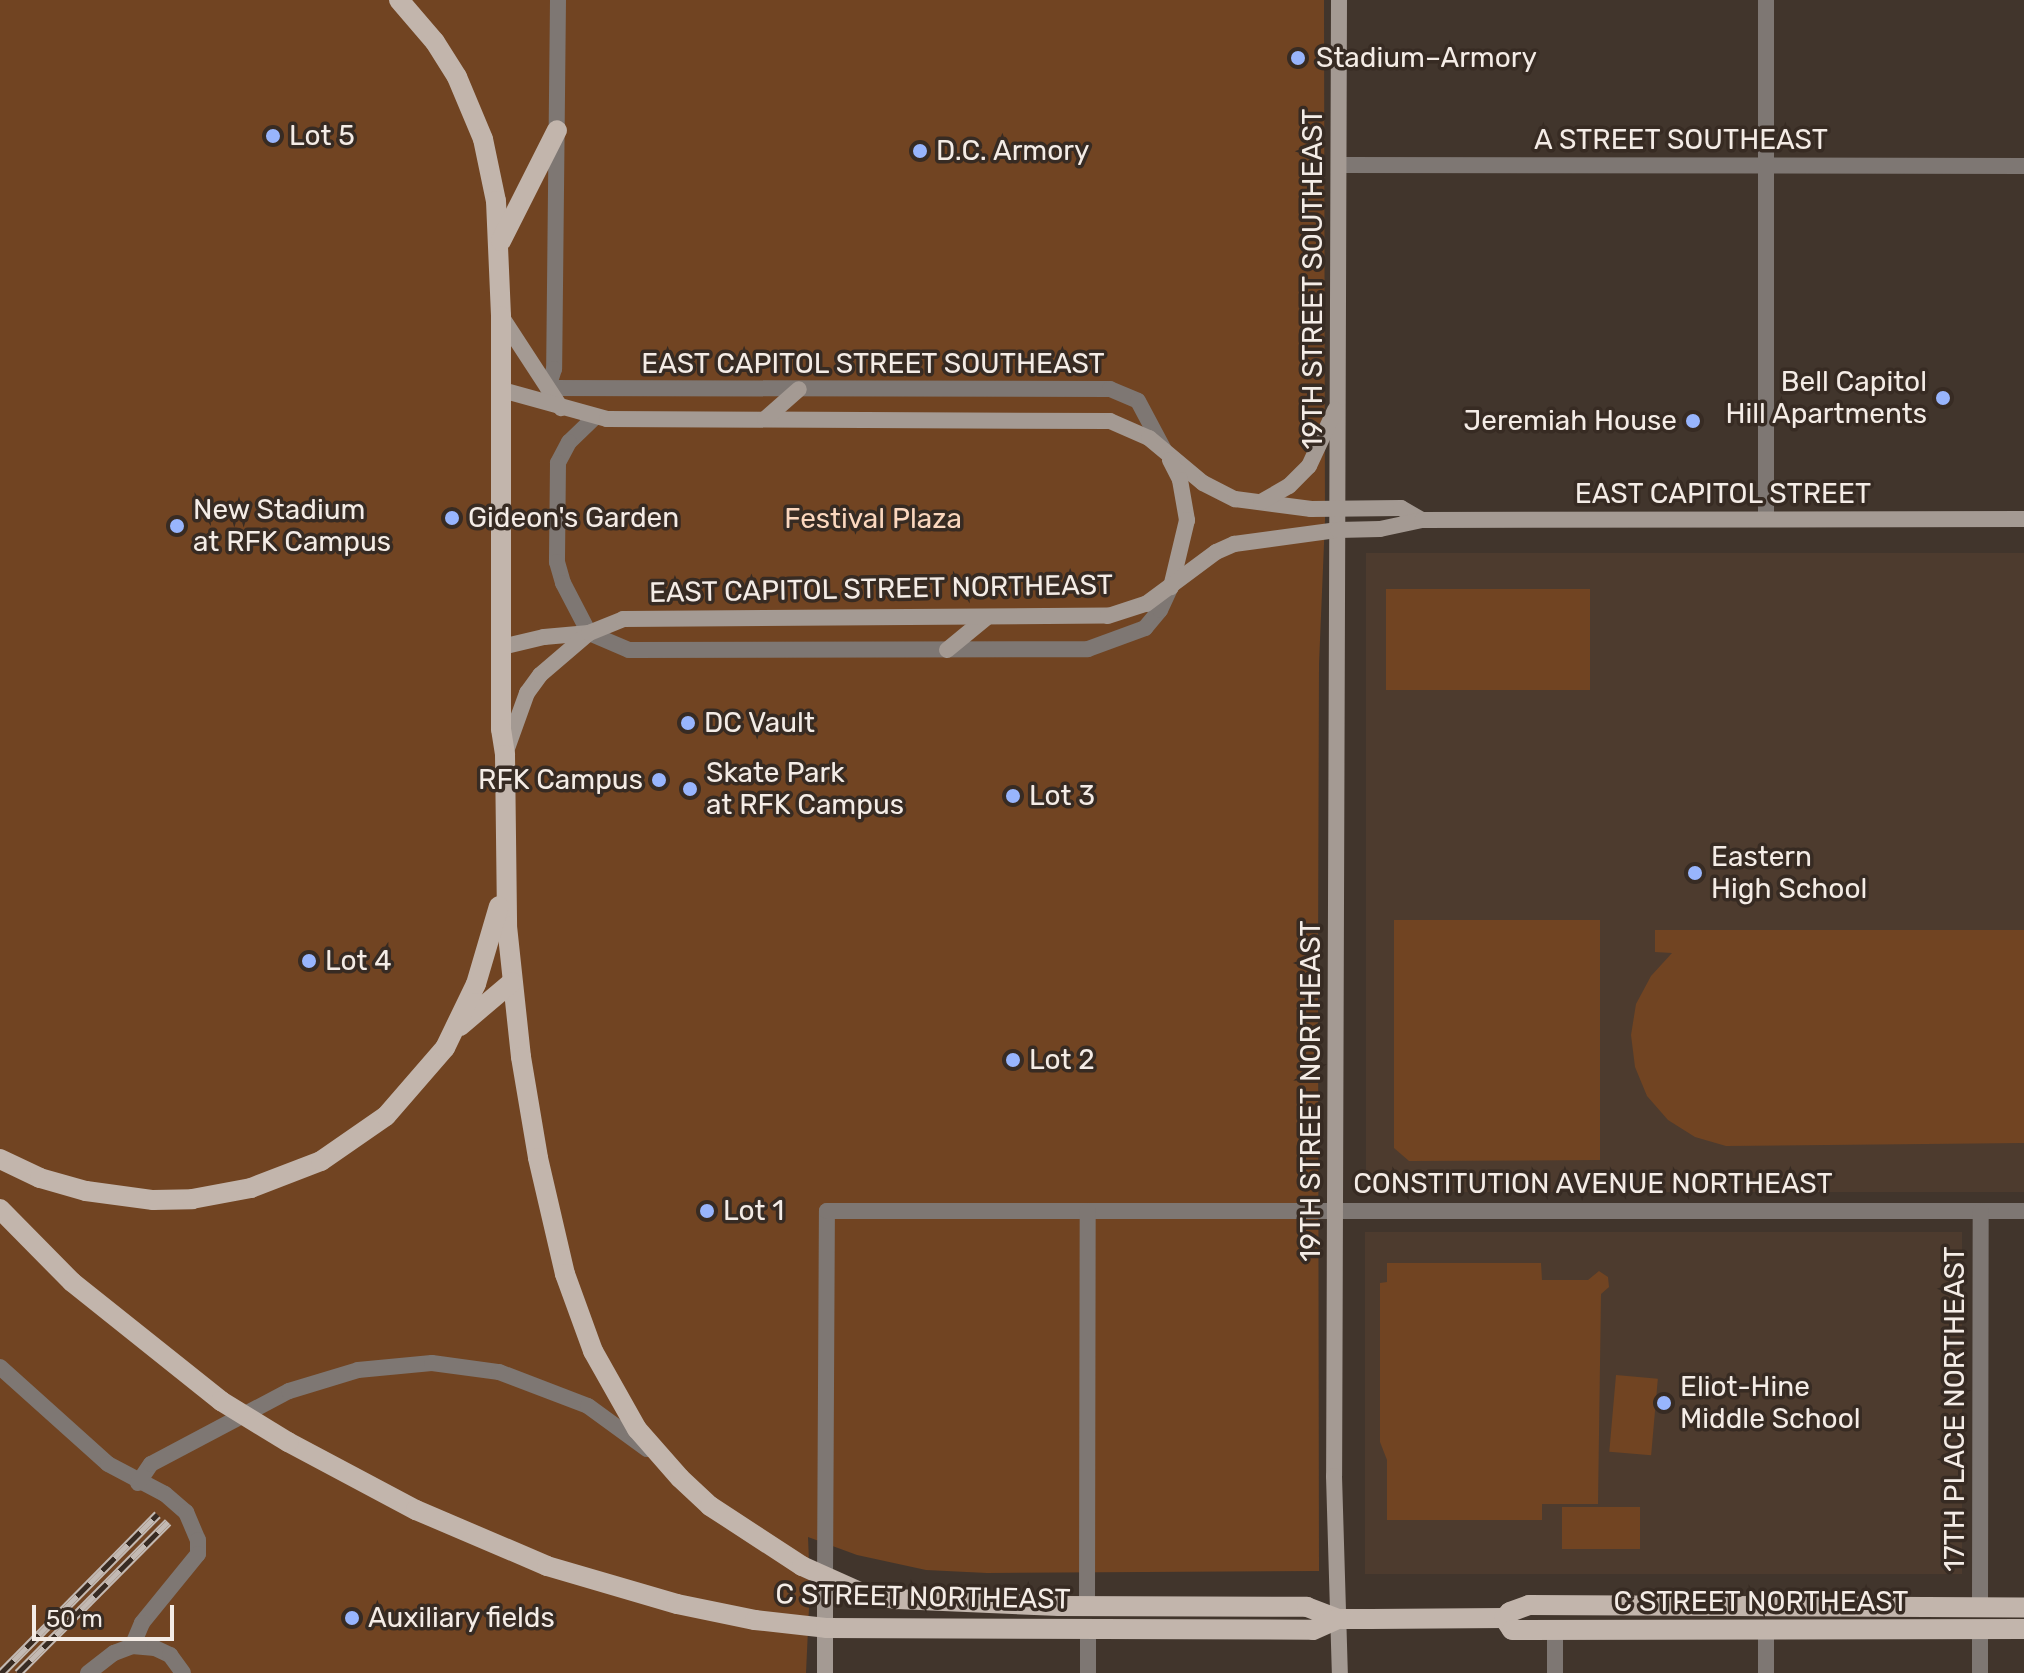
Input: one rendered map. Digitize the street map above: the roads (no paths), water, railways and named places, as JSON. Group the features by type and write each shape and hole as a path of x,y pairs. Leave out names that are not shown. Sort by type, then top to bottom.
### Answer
{"main road":[{"path":"0,1159 40,1178 105,1195 153,1200 212,1196 278,1180 321,1161 378,1122 427,1072 455,1031 487,951 505,879 505,755 501,729 500,244 494,186 475,115 447,61 399,0"},
{"name":"19TH STREET SOUTHEAST","path":"1339,0 1339,510"},
{"path":"500,244 557,130"},
{"path":"501,316 561,408"},
{"path":"765,419 799,389"},
{"name":"EAST CAPITOL STREET SOUTHEAST","path":"502,390 595,417 1096,419 1137,430 1223,495 1339,510 1401,508 1422,520"},
{"path":"1261,502 1295,481 1309,466 1339,402"},
{"path":"1164,451 1180,480 1187,520 1170,589"},
{"name":"19TH STREET NORTHEAST","path":"1339,510 1338,1210 1334,1476 1340,1673"},
{"name":"EAST CAPITOL STREET","path":"1422,520 2024,519"},
{"name":"EAST CAPITOL STREET NORTHEAST","path":"505,755 532,684 556,658 589,633 613,621 634,618 1108,616 1135,610 1170,589 1225,547 1338,530 1377,529 1422,520"},
{"path":"947,650 986,618"},
{"path":"502,647 544,637 589,633"},
{"name":"C STREET NORTHEAST","path":"505,879 512,982 534,1141 565,1274 583,1327 612,1390 665,1462 710,1506 763,1545 825,1578 864,1594 897,1599 1087,1607 1307,1607 1338,1619 1504,1618 1510,1612 1529,1605 2024,1608"},
{"path":"455,1031 512,982"},
{"name":"C STREET NORTHEAST","path":"3,1213 72,1282 221,1401 288,1442 416,1510 547,1566 715,1613 801,1628 1313,1630 1338,1619"},
{"path":"825,1578 825,1673"},
{"name":"C STREET NORTHEAST","path":"1504,1618 1512,1630 2024,1629"}],"street":[{"path":"548,388 554,369 558,0"},
{"path":"1766,0 1766,519"},
{"name":"A STREET SOUTHEAST","path":"1339,165 2024,166"},
{"name":"EAST CAPITOL STREET SOUTHEAST","path":"548,388 1110,389 1138,401 1164,451"},
{"path":"589,633 560,575 557,515 561,455 573,437 595,417"},
{"name":"EAST CAPITOL STREET NORTHEAST","path":"589,633 617,646 641,651 1074,650 1104,645 1145,628 1160,610 1170,589"},
{"name":"CONSTITUTION AVENUE NORTHEAST","path":"825,1578 827,1211 2024,1211"},
{"path":"1087,1607 1088,1211"},
{"name":"17TH PLACE NORTHEAST","path":"1980,1607 1981,1211"},
{"path":"138,1483 151,1464 289,1391 358,1370 432,1363 499,1372 588,1406 665,1462"},
{"path":"0,1367 108,1464 138,1483 165,1494 186,1512 198,1540 198,1554 142,1623 132,1646"},
{"path":"1088,1628 1088,1673"},
{"path":"1555,1630 1555,1673"},
{"path":"1766,1630 1766,1673"},
{"path":"1980,1630 1980,1673"},
{"path":"88,1673 114,1653 132,1646 155,1648 170,1655 183,1673"}],"railway":[{"path":"1,1673 158,1514"},
{"path":"18,1673 168,1522"}],"place":[{"name":"Stadium–Armory","path":"1298,58"},
{"name":"Lot 5","path":"273,136"},
{"name":"D.C. Armory","path":"920,151"},
{"name":"Bell Capitol Hill Apartments","path":"1943,398"},
{"name":"Jeremiah House","path":"1693,421"},
{"name":"Gideon's Garden","path":"452,518"},
{"name":"New Stadium at RFK Campus","path":"177,526"},
{"name":"DC Vault","path":"688,723"},
{"name":"RFK Campus","path":"659,780"},
{"name":"Skate Park at RFK Campus","path":"690,789"},
{"name":"Lot 3","path":"1013,796"},
{"name":"Eastern High School","path":"1695,873"},
{"name":"Lot 4","path":"309,961"},
{"name":"Lot 2","path":"1013,1060"},
{"name":"Lot 1","path":"707,1211"},
{"name":"Eliot-Hine Middle School","path":"1664,1403"},
{"name":"Auxiliary fields","path":"352,1618"}],"park label":[{"name":"Festival Plaza","path":"873,519"}]}
